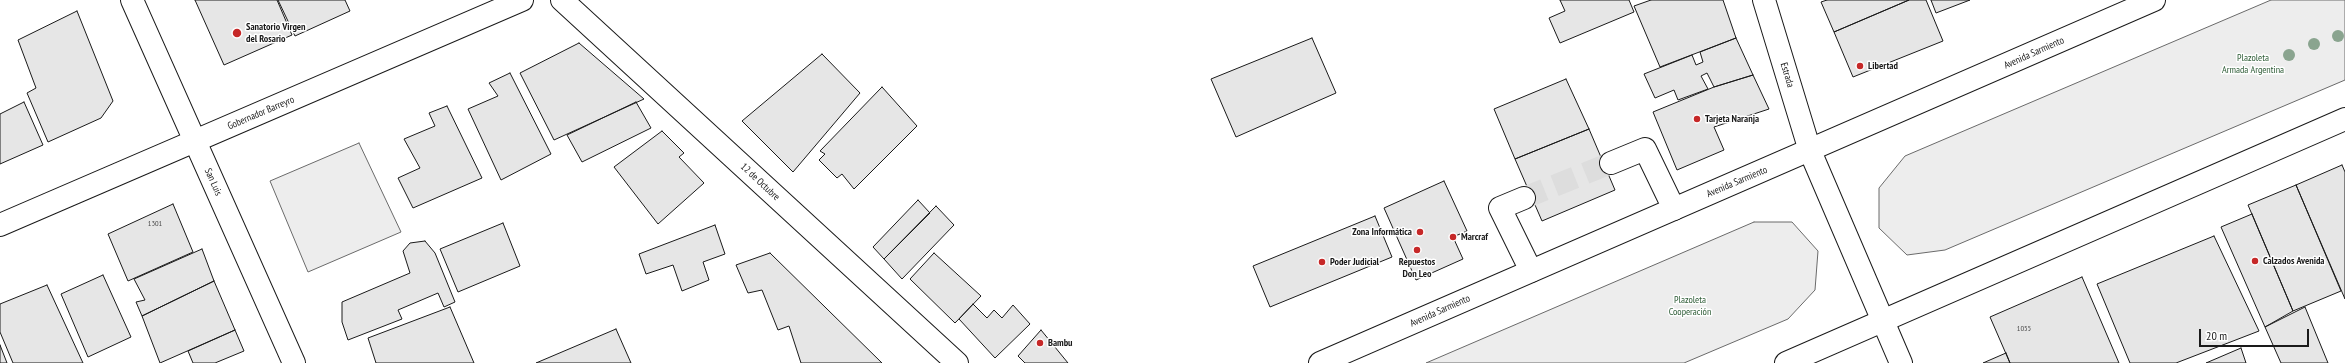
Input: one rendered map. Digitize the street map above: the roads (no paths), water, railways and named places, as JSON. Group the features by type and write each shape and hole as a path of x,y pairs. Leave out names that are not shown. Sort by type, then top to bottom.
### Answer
{"main road":[{"name":"San Luis","path":"132,0 294,363"},
{"name":"Gobernador Barreyro","path":"0,225 522,0"},
{"name":"12 de Octubre","path":"562,0 957,363"},
{"name":"Estrada","path":"1764,0 1810,151 1901,363"},
{"name":"Avenida Sarmiento","path":"1320,363 2154,0"},
{"path":"1786,363 2345,119"},
{"path":"1611,163 1645,149 1674,210"},
{"path":"1524,198 1500,208 1531,271"}],"tunnel":[{"path":"1524,198 1611,163"}],"place":[{"name":"Sanatorio Virgen del Rosario","path":"237,33"},
{"name":"Libertad","path":"1860,66"},
{"name":"Tarjeta Naranja","path":"1697,119"},
{"name":"Zona Informática","path":"1420,232"},
{"name":"Marcraf","path":"1453,237"},
{"name":"Repuestos Don Leo","path":"1417,250"},
{"name":"Calzados Avenida","path":"2255,261"},
{"name":"Poder Judicial","path":"1322,262"},
{"name":"Bambu","path":"1040,343"}],"park label":[{"name":"Plazoleta Armada Argentina","path":"2253,64"},
{"name":"Plazoleta Cooperación","path":"1690,306"}]}
